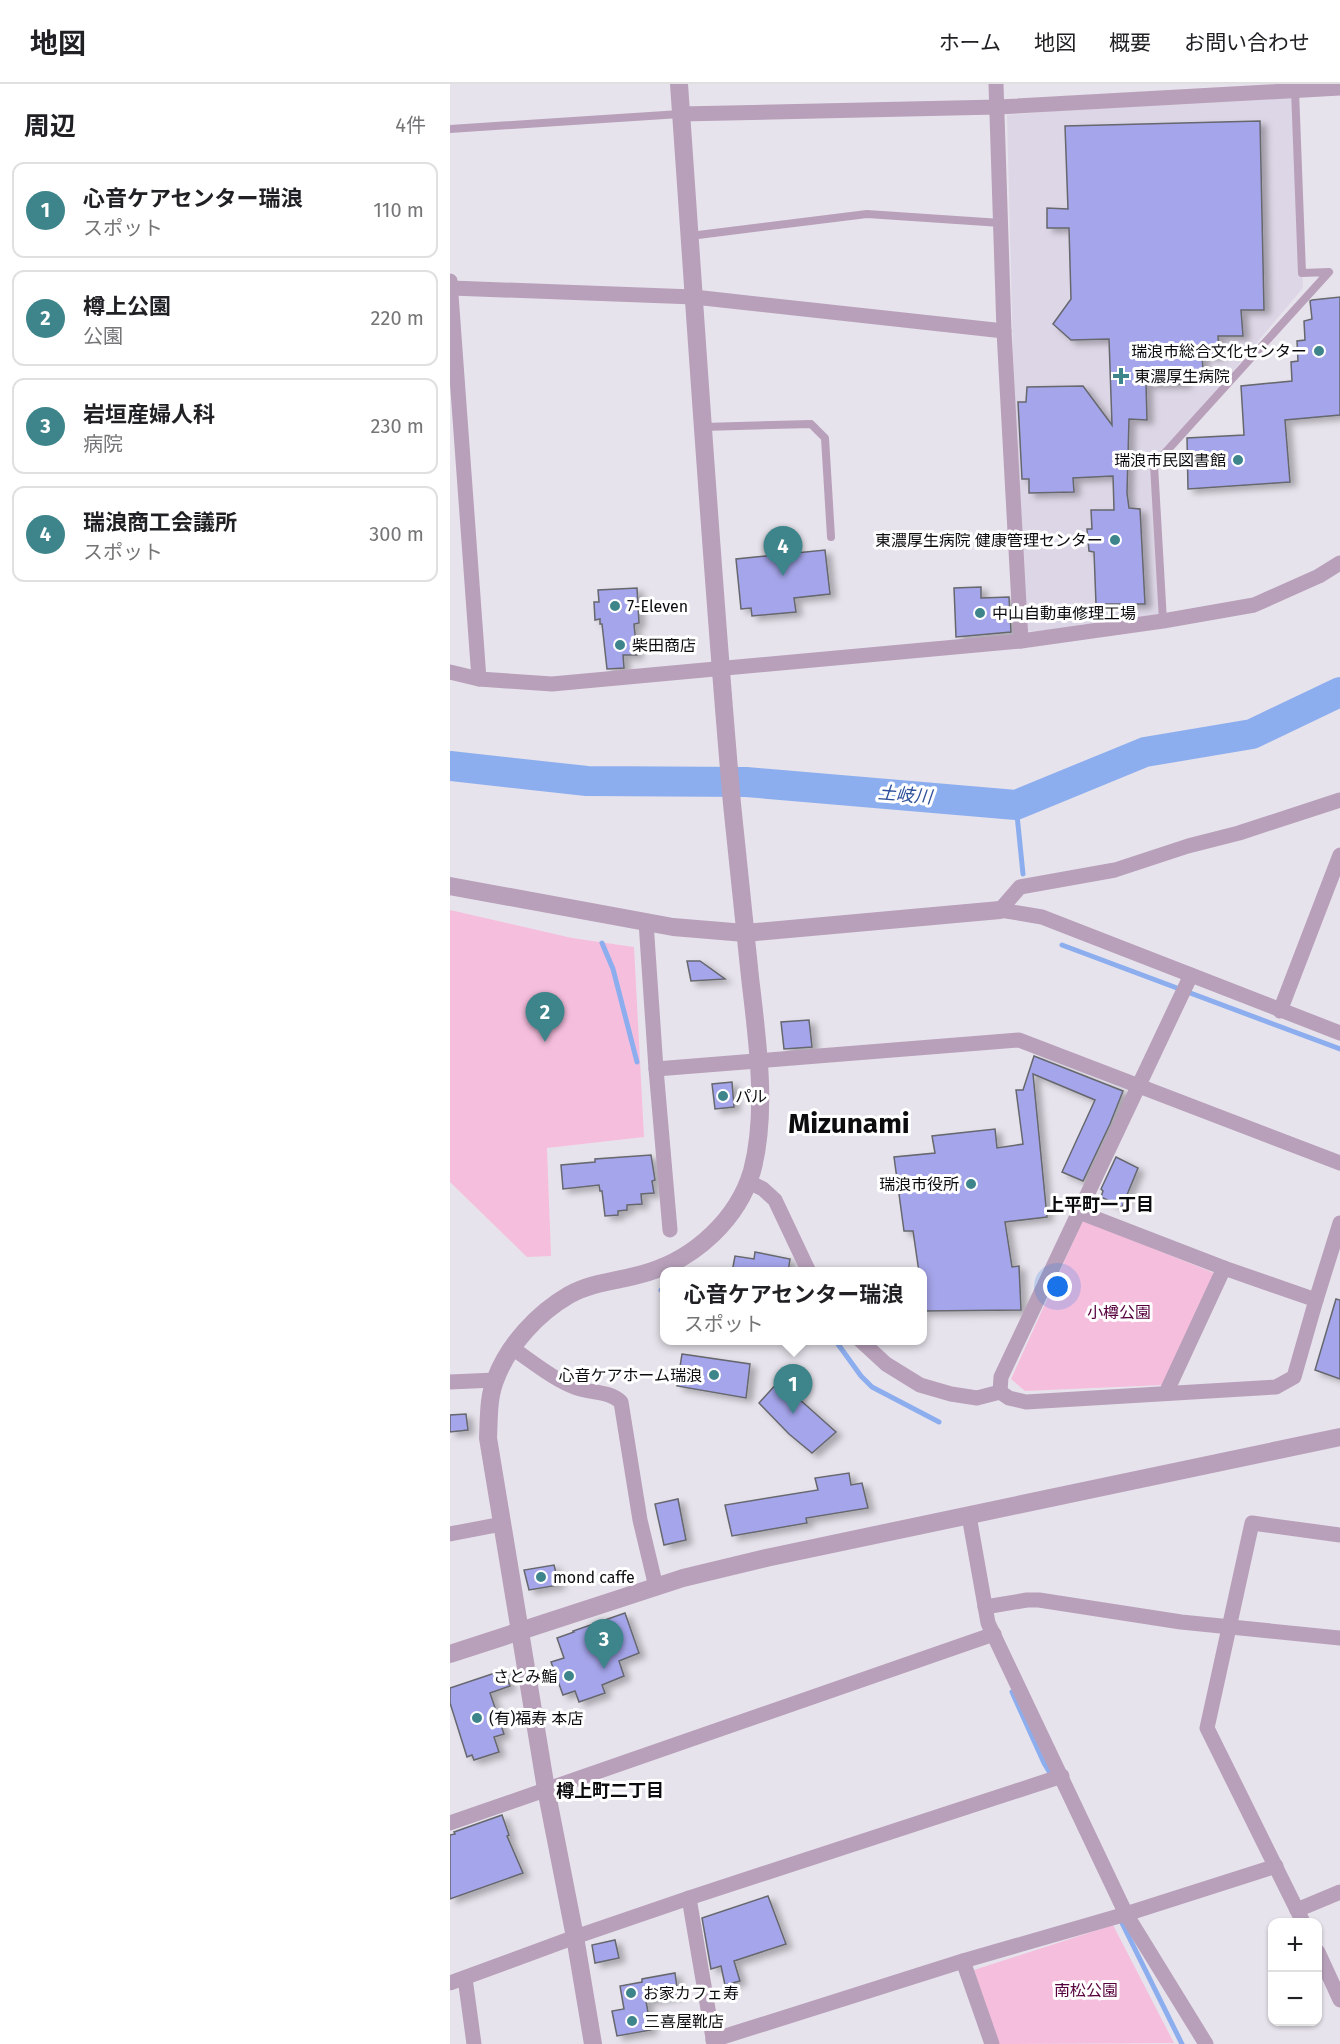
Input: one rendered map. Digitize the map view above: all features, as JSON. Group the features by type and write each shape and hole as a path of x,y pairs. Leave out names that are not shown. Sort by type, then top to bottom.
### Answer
{"street":[{"path":"662,1267 698,1247 714,1233 726,1220 749,1182 757,1152 760,1062 741,905 720,668 679,84"},
{"path":"996,84 1004,331 1021,641"},
{"path":"681,114 998,107 1195,90 1340,88"},
{"path":"478,679 450,285 694,297 1004,331"},
{"path":"450,672 478,679 552,684 1021,641 1163,621 1254,605 1319,576 1340,563"},
{"path":"1000,910 1020,887 1115,870 1340,800"},
{"path":"1280,1011 1340,855"},
{"path":"450,886 673,927 745,933 1000,910 1042,917 1187,985 1280,1011 1340,1033"},
{"path":"646,922 670,1230"},
{"path":"1000,1392 1001,1377 1187,985"},
{"path":"656,1069 1019,1040 1340,1164"},
{"path":"749,1182 763,1189 775,1200 806,1267"},
{"path":"1079,1212 1224,1268 1316,1299"},
{"path":"865,1345 886,1364 920,1385 951,1394 977,1398 1000,1392 1009,1398 1026,1402 1276,1387 1294,1377 1340,1223"},
{"path":"593,2044 546,1789 488,1438 495,1380 512,1348 531,1325 548,1309 571,1294 596,1284 651,1272 660,1268"},
{"path":"1166,1392 1224,1268"},
{"path":"512,1348 564,1383 616,1397 621,1402 639,1520 656,1587"},
{"path":"450,1382 495,1380"},
{"path":"450,1654 656,1587 766,1558 1340,1437"},
{"path":"969,1516 988,1623 1126,1914 1201,2043"},
{"path":"1340,1535 1252,1523 1207,1728 1300,1916 1340,1892"},
{"path":"450,1534 502,1524"},
{"path":"985,1607 1039,1600 1230,1628 1340,1638"},
{"path":"450,1823 994,1634"},
{"path":"474,2044 457,1981 689,1898 1062,1776"},
{"path":"689,1898 714,2042 963,1961 1126,1914 1276,1866"},
{"path":"963,1961 992,2044"},
{"path":"1322,1962 1340,2000"}],"lane":[{"path":"1163,621 1154,465 1329,272 1302,273 1295,90"},
{"path":"450,129 681,114"},
{"path":"690,236 867,214 1001,223"},
{"path":"703,427 811,424 825,438 831,537"}],"shaded area":[{"name":"東濃厚生病院","path":"1295,90 1303,288 1154,465 1163,621 1020,632 1007,115"}],"green space":[{"path":"450,910 572,938 634,947 644,1137 547,1148 551,1256 527,1257 450,1182"},
{"name":"小樽公園","path":"1083,1220 1214,1273 1163,1385 1025,1391 1011,1379"},
{"name":"南松公園","path":"1113,1925 1174,2043 999,2044 974,1970"}],"building":[{"path":"1260,121 1264,310 1241,310 1243,336 1218,336 1219,356 1202,355 1203,370 1184,371 1185,384 1146,384 1147,420 1129,419 1127,493 1129,508 1140,509 1145,604 1096,604 1094,552 1089,551 1087,529 1092,529 1091,510 1114,510 1113,476 1073,478 1074,492 1029,493 1029,479 1022,479 1018,402 1026,402 1027,387 1083,386 1112,425 1109,339 1071,340 1053,324 1071,299 1069,228 1047,228 1047,208 1068,209 1065,126"},
{"path":"1340,297 1340,415 1285,420 1290,482 1188,489 1187,438 1244,435 1241,386 1292,381 1291,362 1298,361 1297,341 1305,340 1304,321 1312,319 1310,301"},
{"path":"825,550 830,594 794,598 796,612 752,616 751,608 741,609 736,559"},
{"path":"981,587 981,598 1009,597 1011,632 956,637 954,588"},
{"path":"637,588 639,623 634,624 637,655 623,655 624,668 607,669 602,624 600,624 600,619 595,620 594,602 599,602 598,590"},
{"path":"687,961 700,961 725,979 691,981"},
{"path":"809,1020 812,1047 784,1049 781,1022"},
{"name":"瑞浪市役所","path":"1034,1056 1123,1091 1083,1181 1062,1172 1095,1100 1033,1074 1047,1217 1005,1222 1012,1267 1019,1266 1021,1310 927,1311 927,1267 918,1267 913,1231 904,1231 894,1157 935,1153 932,1136 995,1129 997,1148 1023,1144 1016,1090 1023,1090"},
{"name":"パル","path":"732,1082 734,1107 715,1109 712,1084"},
{"path":"651,1155 655,1180 652,1181 654,1193 641,1194 642,1204 627,1205 627,1210 618,1211 618,1215 605,1216 602,1191 599,1185 563,1189 561,1165 595,1162 595,1159"},
{"path":"1116,1157 1138,1168 1122,1207 1101,1197 1103,1191 1101,1189"},
{"path":"755,1252 790,1259 789,1267 733,1267 735,1256 754,1259"},
{"path":"1336,1299 1340,1300 1340,1379 1315,1370"},
{"name":"心音ケアホーム瑞浪","path":"682,1354 750,1364 746,1398 677,1386"},
{"path":"779,1381 836,1432 812,1453 789,1434 759,1403"},
{"path":"466,1414 468,1430 450,1432 450,1415"},
{"path":"849,1473 851,1485 862,1483 868,1508 806,1518 807,1523 732,1536 725,1505 818,1490 815,1478"},
{"path":"678,1499 686,1540 664,1545 655,1504"},
{"name":"mond caffe","path":"554,1565 559,1585 529,1590 524,1570"},
{"path":"625,1613 639,1653 619,1661 624,1676 602,1685 605,1693 579,1702 575,1691 563,1695 551,1662 564,1658 557,1638"},
{"name":"(有)福寿 本店","path":"504,1670 510,1686 490,1693 504,1734 494,1737 499,1752 474,1760 472,1755 467,1757 450,1703 450,1688"},
{"path":"502,1815 509,1835 507,1836 523,1873 450,1899 450,1835"},
{"path":"768,1896 786,1944 734,1961 740,1981 725,1985 721,1966 711,1969 702,1918"},
{"path":"615,1940 619,1958 595,1963 592,1945"},
{"path":"675,1973 678,1995 646,2001 651,2030 617,2036 612,2011 624,2009 620,1986"}],"waterway":[{"name":"土岐川","path":"450,766 587,781 746,782 1016,805 1145,752 1252,734 1340,692"},
{"path":"1016,805 1023,874"},
{"path":"602,943 613,969 637,1062"},
{"path":"1062,945 1340,1049"},
{"path":"839,1345 872,1387 939,1422"},
{"path":"1012,1692 1053,1778"},
{"path":"1119,1917 1182,2044"}],"place":[{"name":"瑞浪市総合文化センター","path":"1319,351"},
{"name":"東濃厚生病院","path":"1121,376"},
{"name":"瑞浪市民図書館","path":"1238,460"},
{"name":"東濃厚生病院 健康管理センター","path":"1115,540"},
{"name":"瑞浪商工会議所","path":"783,576"},
{"name":"7-Eleven","path":"615,606"},
{"name":"中山自動車修理工場","path":"980,613"},
{"name":"柴田商店","path":"620,645"},
{"name":"樽上公園","path":"545,1042"},
{"name":"パル","path":"723,1096"},
{"name":"瑞浪市役所","path":"971,1184"},
{"name":"心音ケアホーム瑞浪","path":"714,1375"},
{"name":"心音ケアセンター瑞浪","path":"793,1414"},
{"name":"mond caffe","path":"541,1577"},
{"name":"岩垣産婦人科","path":"604,1669"},
{"name":"さとみ鮨","path":"569,1676"},
{"name":"(有)福寿 本店","path":"477,1718"},
{"name":"お家カフェ寿","path":"631,1993"},
{"name":"三喜屋靴店","path":"632,2021"}],"district":[{"name":"Mizunami","path":"849,1123"},
{"name":"上平町一丁目","path":"1100,1205"},
{"name":"樽上町二丁目","path":"610,1791"}]}
